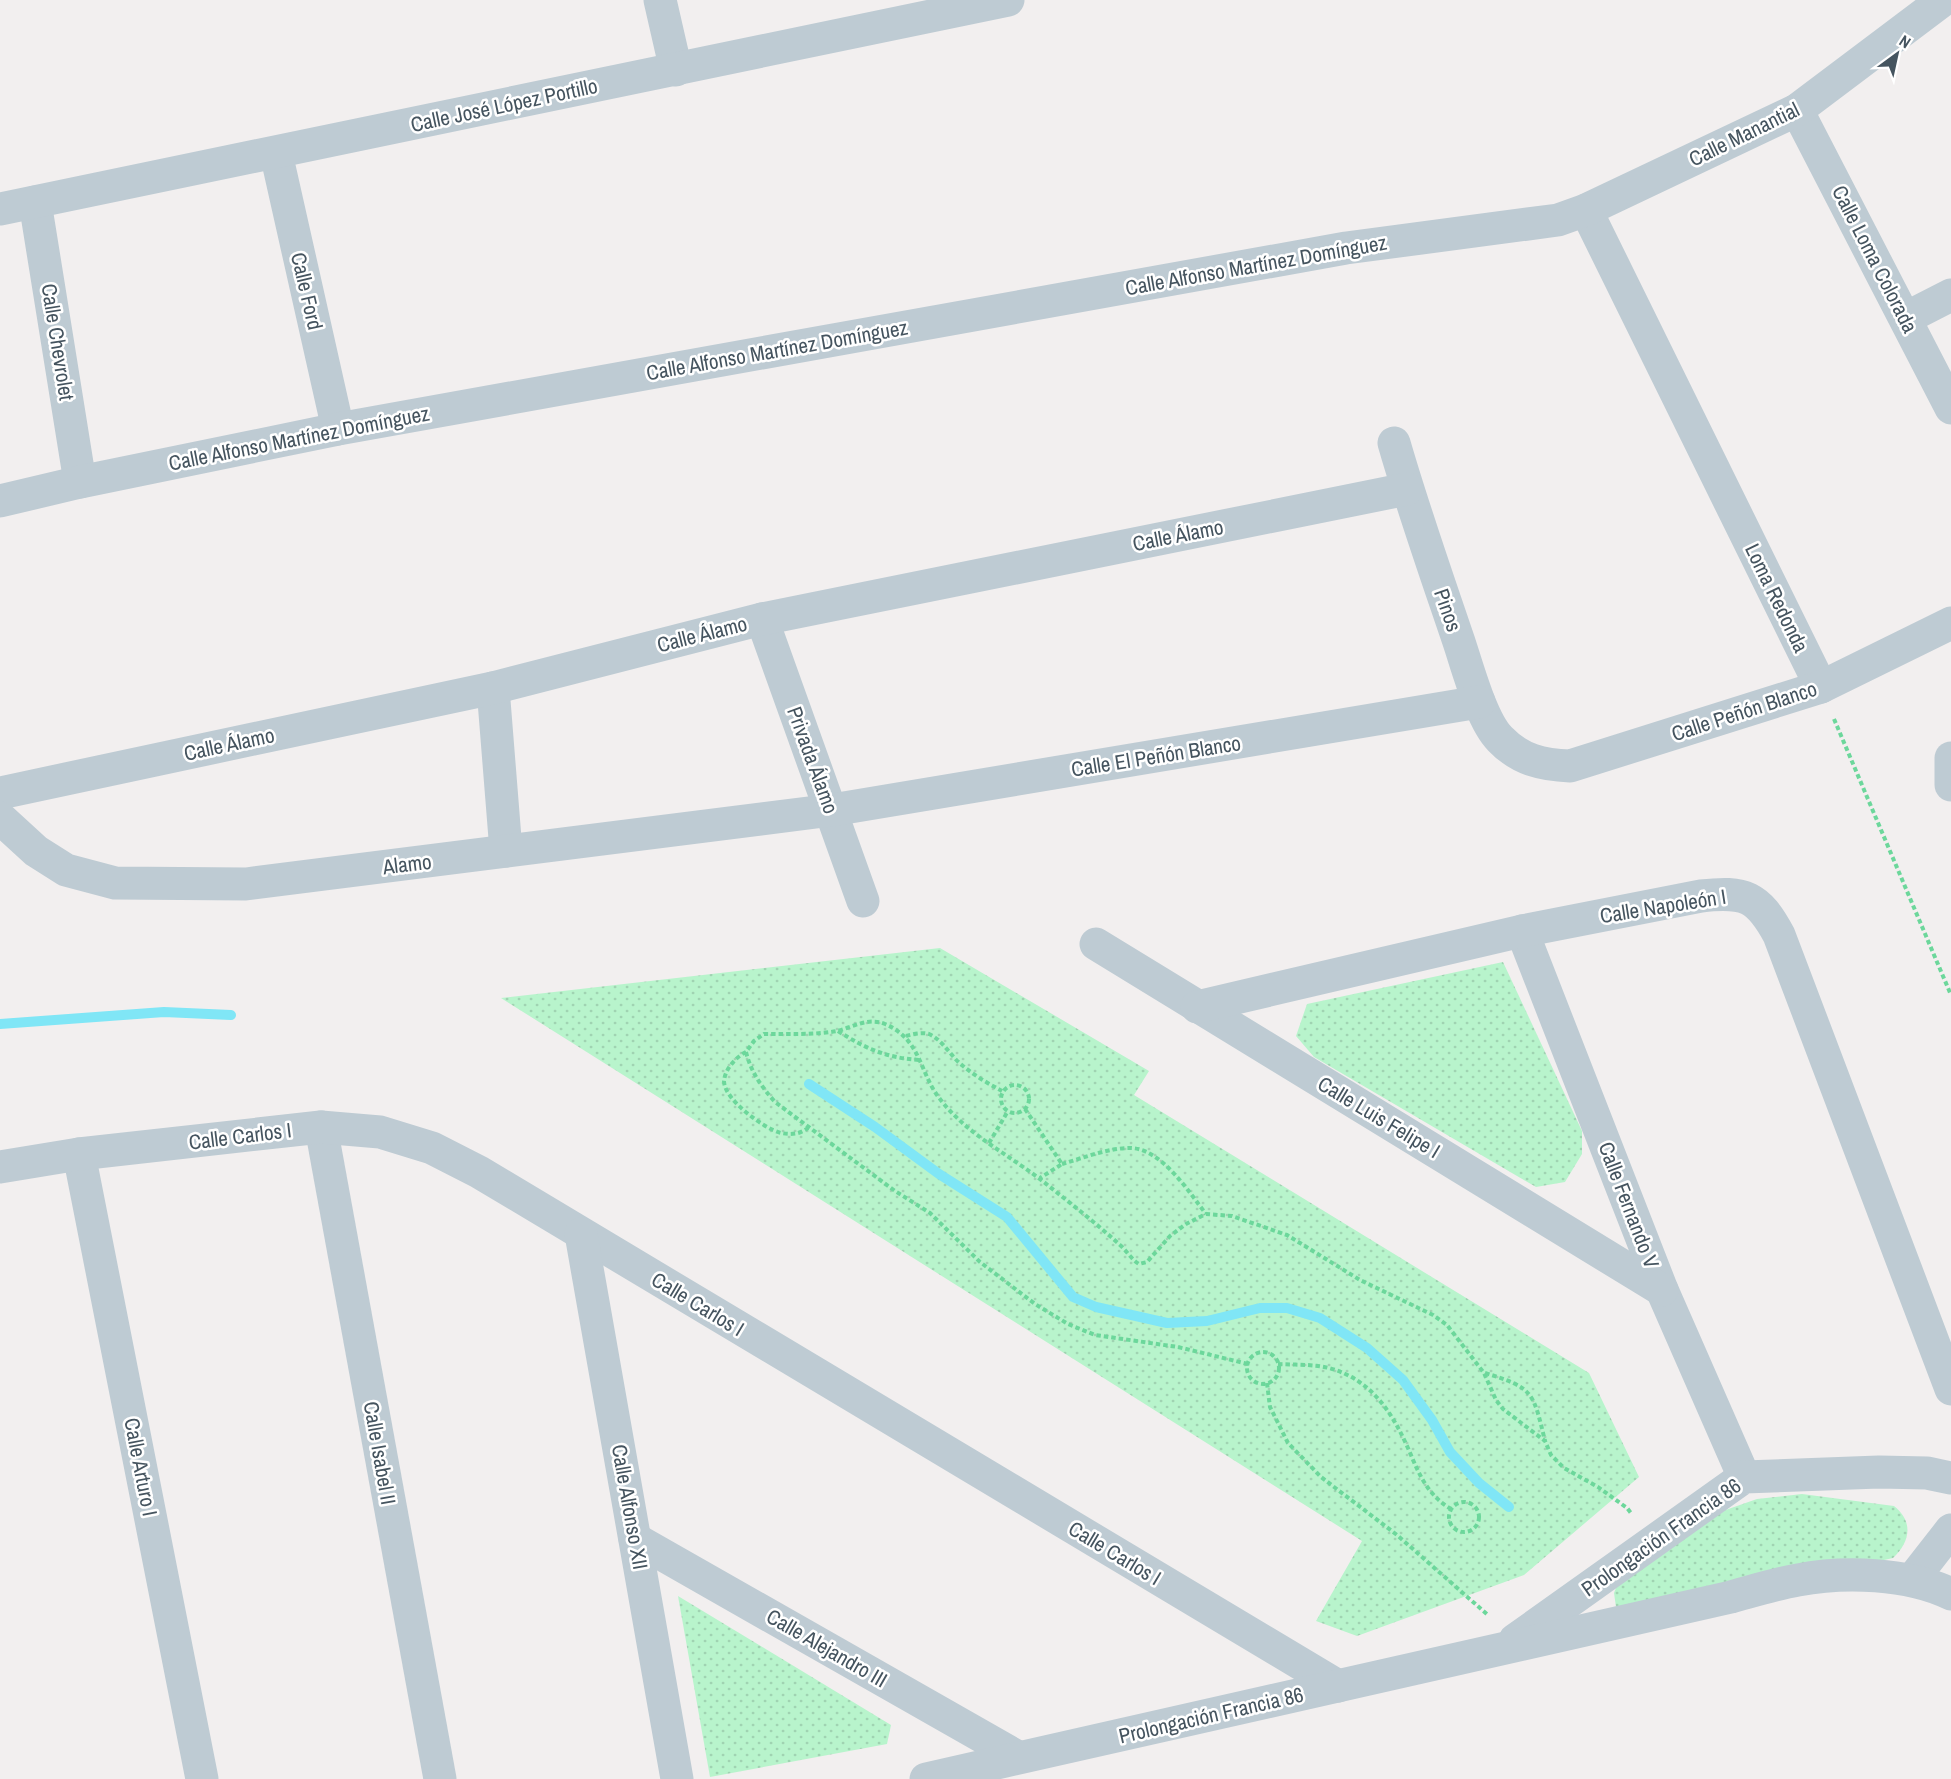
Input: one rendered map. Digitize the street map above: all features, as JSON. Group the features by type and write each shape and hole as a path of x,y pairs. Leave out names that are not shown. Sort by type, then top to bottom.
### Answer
{"street":[{"path":"660,0 676,70"},
{"name":"Calle José López Portillo","path":"0,209 1008,0"},
{"name":"Calle Manantial","path":"1572,215 1797,110 1943,0"},
{"name":"Calle Loma Colorada","path":"1797,110 1951,408"},
{"name":"Calle Ford","path":"276,153 338,429"},
{"name":"Calle Chevrolet","path":"35,202 80,482"},
{"name":"Calle Alfonso Martínez Domínguez","path":"0,501 80,482 338,429 1346,248 1572,215"},
{"name":"Loma Redonda","path":"1572,215 1821,687"},
{"path":"1906,318 1951,295"},
{"name":"Pinos","path":"1394,443 1407,489 1479,702 1498,738 1528,759"},
{"name":"Calle Álamo","path":"0,793 493,688 762,619 1407,489"},
{"name":"Privada Álamo","path":"762,619 863,901"},
{"name":"Calle Peñón Blanco","path":"1528,759 1548,766 1570,766 1821,687 1951,623"},
{"path":"493,688 506,850"},
{"name":"Calle El Peñón Blanco","path":"832,810 1479,702"},
{"path":"1951,758 1951,785"},
{"name":"Alamo","path":"0,818 36,851 66,870 115,883 246,885 832,810"},
{"name":"Calle Napoleón I","path":"1197,1007 1522,931 1701,896 1728,893 1749,898 1768,913 1779,935 1951,1389"},
{"name":"Calle Fernando V","path":"1522,931 1662,1290 1744,1477"},
{"name":"Calle Luis Felipe I","path":"1096,944 1662,1290"},
{"name":"Calle Carlos I","path":"0,1167 79,1154 321,1127 380,1132 432,1148 480,1172 1338,1686"},
{"name":"Calle Isabel II","path":"321,1127 440,1779"},
{"name":"Calle Arturo I","path":"79,1154 202,1779"},
{"name":"Calle Alfonso XII","path":"581,1234 677,1779"},
{"name":"Prolongación Francia 86","path":"1505,1645 1744,1477 1879,1472 1927,1473 1951,1478"},
{"path":"1912,1580 1951,1530"},
{"name":"Calle Alejandro III","path":"635,1539 1018,1757"},
{"name":"Prolongación Francia 86","path":"926,1779 1799,1579 1844,1575 1912,1580 1951,1594"}],"path":[{"path":"1821,687 1951,995"},
{"path":"808,1128 799,1134 781,1133 758,1122 728,1093 724,1081 737,1057 746,1052 754,1041 764,1035 838,1031 872,1021 884,1024 906,1036 938,1097 948,1109 989,1143 1040,1178 1123,1247 1139,1264 1147,1262 1170,1236 1186,1224 1206,1214 1232,1216 1287,1235 1360,1280 1433,1315 1447,1325 1484,1373 1496,1400 1503,1409 1545,1441"},
{"path":"838,1031 877,1053 900,1059 920,1060"},
{"path":"906,1036 917,1033 928,1034 938,1040 961,1065 1002,1091"},
{"path":"746,1052 750,1068 761,1086 775,1102 895,1191 930,1213 980,1262 1035,1304 1068,1324 1095,1335 1178,1347 1248,1364"},
{"path":"1018,1084 1026,1088 1030,1097 1029,1105 1025,1109 1022,1112 1012,1113 1004,1108 1000,1100 1002,1091 1009,1085 1018,1084"},
{"path":"1025,1109 1062,1164"},
{"path":"989,1143 1008,1111"},
{"path":"1040,1178 1062,1164 1118,1149 1145,1150 1161,1161 1182,1183 1206,1214"},
{"path":"1259,1353 1267,1353 1274,1357 1278,1364 1278,1372 1274,1379 1267,1383 1259,1383 1251,1379 1247,1372 1251,1357 1259,1353"},
{"path":"1278,1364 1327,1367 1348,1375 1370,1390 1389,1410 1420,1477 1430,1491 1451,1509"},
{"path":"1484,1373 1515,1382 1527,1390 1536,1401 1545,1441 1551,1455 1564,1468 1598,1486 1627,1508 1652,1542"},
{"path":"1267,1383 1270,1407 1288,1443 1321,1476 1397,1535 1505,1645"},
{"path":"1468,1502 1476,1507 1479,1516 1477,1525 1470,1531 1460,1532 1452,1527 1449,1518 1451,1509 1459,1503 1468,1502"}],"green space":[{"path":"940,948 1149,1071 1134,1095 1589,1373 1639,1477 1524,1575 1357,1636 1316,1621 1362,1541 501,998"},
{"path":"1503,962 1582,1131 1582,1154 1565,1182 1536,1187 1314,1057 1296,1036 1307,1004"},
{"path":"1802,1494 1894,1506 1905,1519 1906,1539 1893,1558 1630,1617 1616,1607 1614,1593 1619,1580 1714,1514 1757,1499"},
{"path":"678,1596 891,1725 887,1744 710,1777"}],"waterway":[{"path":"0,1024 164,1012 231,1015"},
{"path":"809,1084 875,1127 939,1174 1007,1217 1073,1297 1096,1307 1167,1323 1207,1321 1260,1308 1287,1308 1320,1318 1367,1348 1403,1380 1432,1420 1450,1452 1479,1483 1509,1507"}]}
